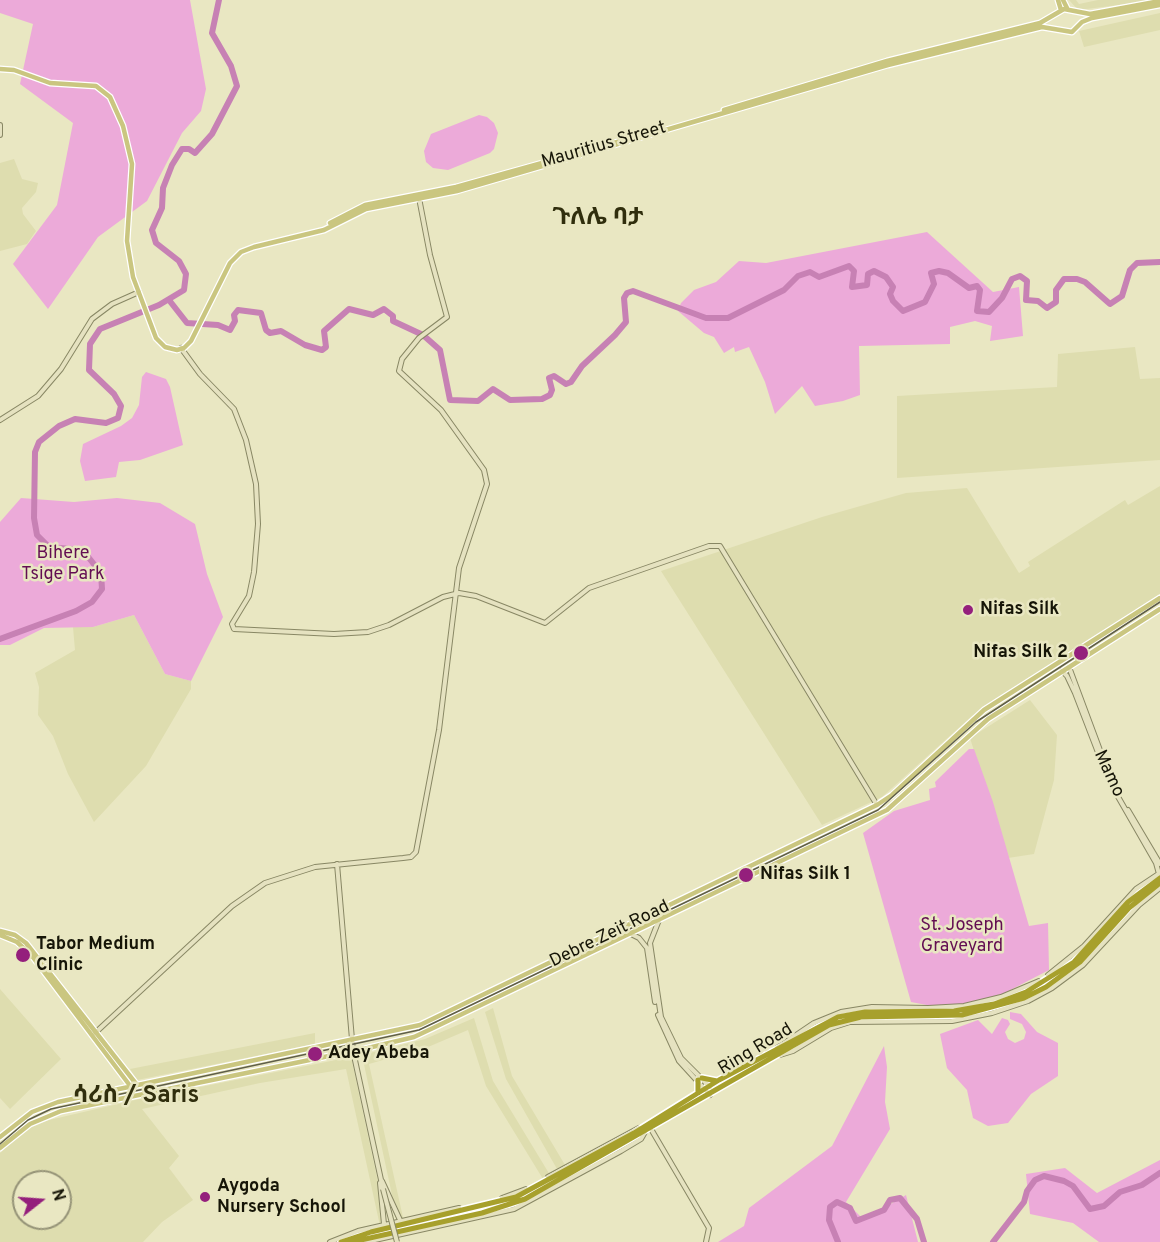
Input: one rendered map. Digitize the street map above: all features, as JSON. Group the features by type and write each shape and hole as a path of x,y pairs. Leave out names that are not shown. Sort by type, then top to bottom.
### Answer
{"highway":[{"name":"Ring Road","path":"341,1242 371,1232 516,1197 644,1130 651,1129 712,1094 826,1022 856,1012 954,1011 994,1004 1026,992 1074,962 1128,902 1160,875"},
{"name":"Ring Road","path":"352,1242 516,1203 644,1130 719,1080 821,1029 848,1019 962,1015 1024,998 1046,987 1080,962 1129,908 1160,883"},
{"path":"698,1094 700,1079 719,1080"}],"main road":[{"path":"1060,0 1067,8 1090,14 1160,3"},
{"path":"1060,0 1055,22 1058,28 1068,33 1078,28 1082,22 1092,18 1160,3"},
{"path":"1059,12 1067,8"},
{"name":"Mauritius Street","path":"181,348 196,330 225,267 240,250 322,227 365,205 456,188 886,61 1040,23 1059,12"},
{"path":"1076,12 1080,19 1078,28"},
{"name":"Mauritius Street","path":"418,196 569,159 888,65 1032,29 1058,28"},
{"path":"0,67 21,70 50,82 94,84 104,88 112,96 122,119 134,164 129,245 139,292 160,340 170,346 181,348"},
{"name":"Debre Zeit Road","path":"0,1137 21,1119 44,1106 361,1040 420,1025 878,806 984,710 1160,598"},
{"name":"Debre Zeit Road","path":"0,1148 30,1124 61,1111 363,1049 419,1035 893,806 980,725 1160,609"},
{"path":"0,933 15,935 26,942 134,1086"},
{"path":"361,1040 363,1049"}],"street":[{"path":"0,126 0,135"},
{"path":"94,1034 243,897 286,874 337,864 411,857 416,852 439,730 454,593 465,546 487,484 486,475 441,410 401,375 402,359 424,332 447,317 430,255 418,196"},
{"path":"0,420 38,396 61,369 92,319 112,304 139,292"},
{"path":"181,348 200,374 234,409 246,440 256,484 258,524 254,572 250,592 231,624 232,628 334,634 368,632 395,623 454,593 476,596 545,623 589,588 709,546 720,546 878,806"},
{"path":"1069,667 1084,713 1112,780 1160,864"},
{"name":"Mamo","path":"1062,671 1067,676 1084,713 1109,781 1156,863 1160,875"},
{"path":"337,864 353,1051 380,1179 397,1242"},
{"path":"777,1052 793,1051 831,1028 850,1022 952,1020 992,1013 1028,1000 1052,988 1083,965 1139,905 1160,888"},
{"path":"659,920 650,943 659,1023 679,1061 700,1079 712,1094"},
{"path":"631,934 639,938 647,948 653,974"},
{"path":"651,1129 709,1228 706,1242"},
{"name":"Ring Road","path":"330,1242 384,1224 488,1202 520,1192 632,1130 644,1130"},
{"path":"366,1242 391,1239 514,1209 641,1139 644,1130"},
{"path":"380,1179 400,1220"},
{"path":"380,1179 384,1224"}],"shaded area":[{"path":"1069,0 1076,0 1079,4 1098,0 1160,0 1078,10"},
{"path":"1160,13 1160,30 1084,47 1079,31"},
{"path":"14,159 22,179 38,183 36,192 22,208 23,214 36,231 27,244 0,251 0,163"},
{"path":"1135,347 1140,379 1160,378 1160,460 897,478 897,396 1057,387 1058,354"},
{"path":"1160,486 1160,594 972,716 882,797 822,825 661,571 822,517 906,493 967,488 1019,573 1030,566 1028,562 1125,500 1128,505"},
{"path":"134,615 165,674 191,681 191,689 146,766 94,822 68,774 53,736 38,715 39,687 35,673 75,650 73,627 93,627"},
{"path":"1030,700 1057,735 1054,780 1034,854 1008,858 970,738"},
{"path":"0,989 61,1059 10,1109 0,1098"},
{"path":"493,1008 512,1076 565,1165 557,1169 506,1079 485,1012"},
{"path":"474,1018 493,1081 550,1175 543,1179 486,1086 468,1030 428,1047 369,1064 404,1222 398,1223 362,1055 425,1039"},
{"path":"315,1033 315,1044 137,1080 130,1069"},
{"path":"351,1057 387,1224 380,1226 346,1069 260,1083 142,1109 179,1156 169,1168 193,1200 162,1222 143,1242 0,1242 0,1153 32,1124 135,1100"}],"green space":[{"path":"0,0 190,0 206,89 201,111 182,133 147,201 98,237 48,309 13,264 57,205 73,123 20,84 33,24 0,13"},
{"path":"479,115 487,117 494,123 498,133 494,149 490,153 448,170 433,168 426,162 424,151 431,134"},
{"path":"927,232 993,292 1019,287 1023,336 990,341 992,326 975,321 950,327 950,344 859,346 860,395 815,406 802,386 775,414 765,382 749,347 735,352 734,347 724,353 714,337 704,333 678,311 681,303 694,290 716,282 739,261 766,263"},
{"path":"146,372 166,379 170,387 183,445 140,460 119,462 116,477 85,481 80,461 83,444 121,426 132,418 139,405 142,377"},
{"name":"Bihere Tsige Park","path":"21,498 74,502 117,498 160,503 195,524 207,574 223,617 191,681 165,674 134,615 93,627 44,628 10,645 0,645 0,522"},
{"name":"St. Joseph Graveyard","path":"969,749 974,749 993,802 1029,926 1048,923 1049,970 997,997 966,1005 932,1006 911,1002 863,833 894,811 930,800 929,789 936,787 935,782"},
{"path":"1010,1012 1021,1014 1037,1032 1058,1043 1058,1076 1031,1094 1008,1123 988,1126 973,1118 967,1090 947,1068 940,1034 978,1020 992,1034 1002,1018 1008,1020 1010,1024 1005,1032 1008,1039 1015,1043 1024,1039 1026,1032 1022,1024 1010,1019"},
{"path":"884,1046 887,1067 885,1102 890,1129 846,1202 864,1220 906,1195 918,1242 718,1242 744,1226 749,1208 832,1146"},
{"path":"1160,1160 1160,1242 1099,1242 1073,1223 1030,1214 1026,1174 1065,1168 1097,1193"}],"waterway":[{"path":"0,639 76,611 92,602 102,589 101,573 89,558 71,549 49,547 37,535 34,518 35,452 39,442 59,426 75,419 106,423 118,418 121,406 114,394 89,370 90,344 100,329 159,305 184,290 186,274 179,261 156,243 152,230 162,208 163,188 172,165 182,149 189,149 195,153 212,134 237,86 231,66 212,33 219,0"},
{"path":"169,300 187,323 218,325 230,330 235,321 234,315 238,310 261,313 266,330 270,333 281,331 305,345 322,350 326,347 324,331 349,309 373,315 384,309 393,316 393,321 423,335 440,350 450,400 478,401 493,389 510,400 542,399 550,395 552,390 549,378 554,376 566,384 571,382 582,366 626,322 624,298 627,293 633,291 706,318 728,318 784,290 798,276 810,272 819,277 849,266 854,271 852,287 867,285 868,274 874,271 886,277 893,287 890,294 893,301 903,311 925,302 934,284 931,273 939,271 948,273 969,288 977,286 980,290 977,311 989,312 1002,298 1012,279 1020,276 1027,281 1026,300 1038,301 1047,308 1056,302 1056,290 1064,279 1077,279 1085,282 1110,304 1122,296 1130,270 1137,263 1160,262"},
{"path":"993,1242 1024,1202 1027,1191 1035,1180 1044,1176 1073,1186 1090,1209 1104,1206 1120,1192 1142,1185 1160,1173"},
{"path":"838,1242 829,1220 830,1207 837,1202 850,1208 856,1221 884,1210 890,1200 900,1198 917,1219 924,1242"}],"tram line":[{"path":"0,1144 28,1120 51,1109 419,1030 878,810 976,722 1160,602"}],"place":[{"name":"Nifas Silk","path":"968,610"},
{"name":"Nifas Silk 2","path":"1081,653"},
{"name":"Nifas Silk 1","path":"746,875"},
{"name":"Tabor Medium Clinic","path":"23,955"},
{"name":"Adey Abeba","path":"315,1054"},
{"name":"Aygoda Nursery School","path":"205,1197"}],"district":[{"name":"ጉለሌ ባታ","path":"598,219"},
{"name":"ሳሪስ / Saris","path":"136,1097"}]}
